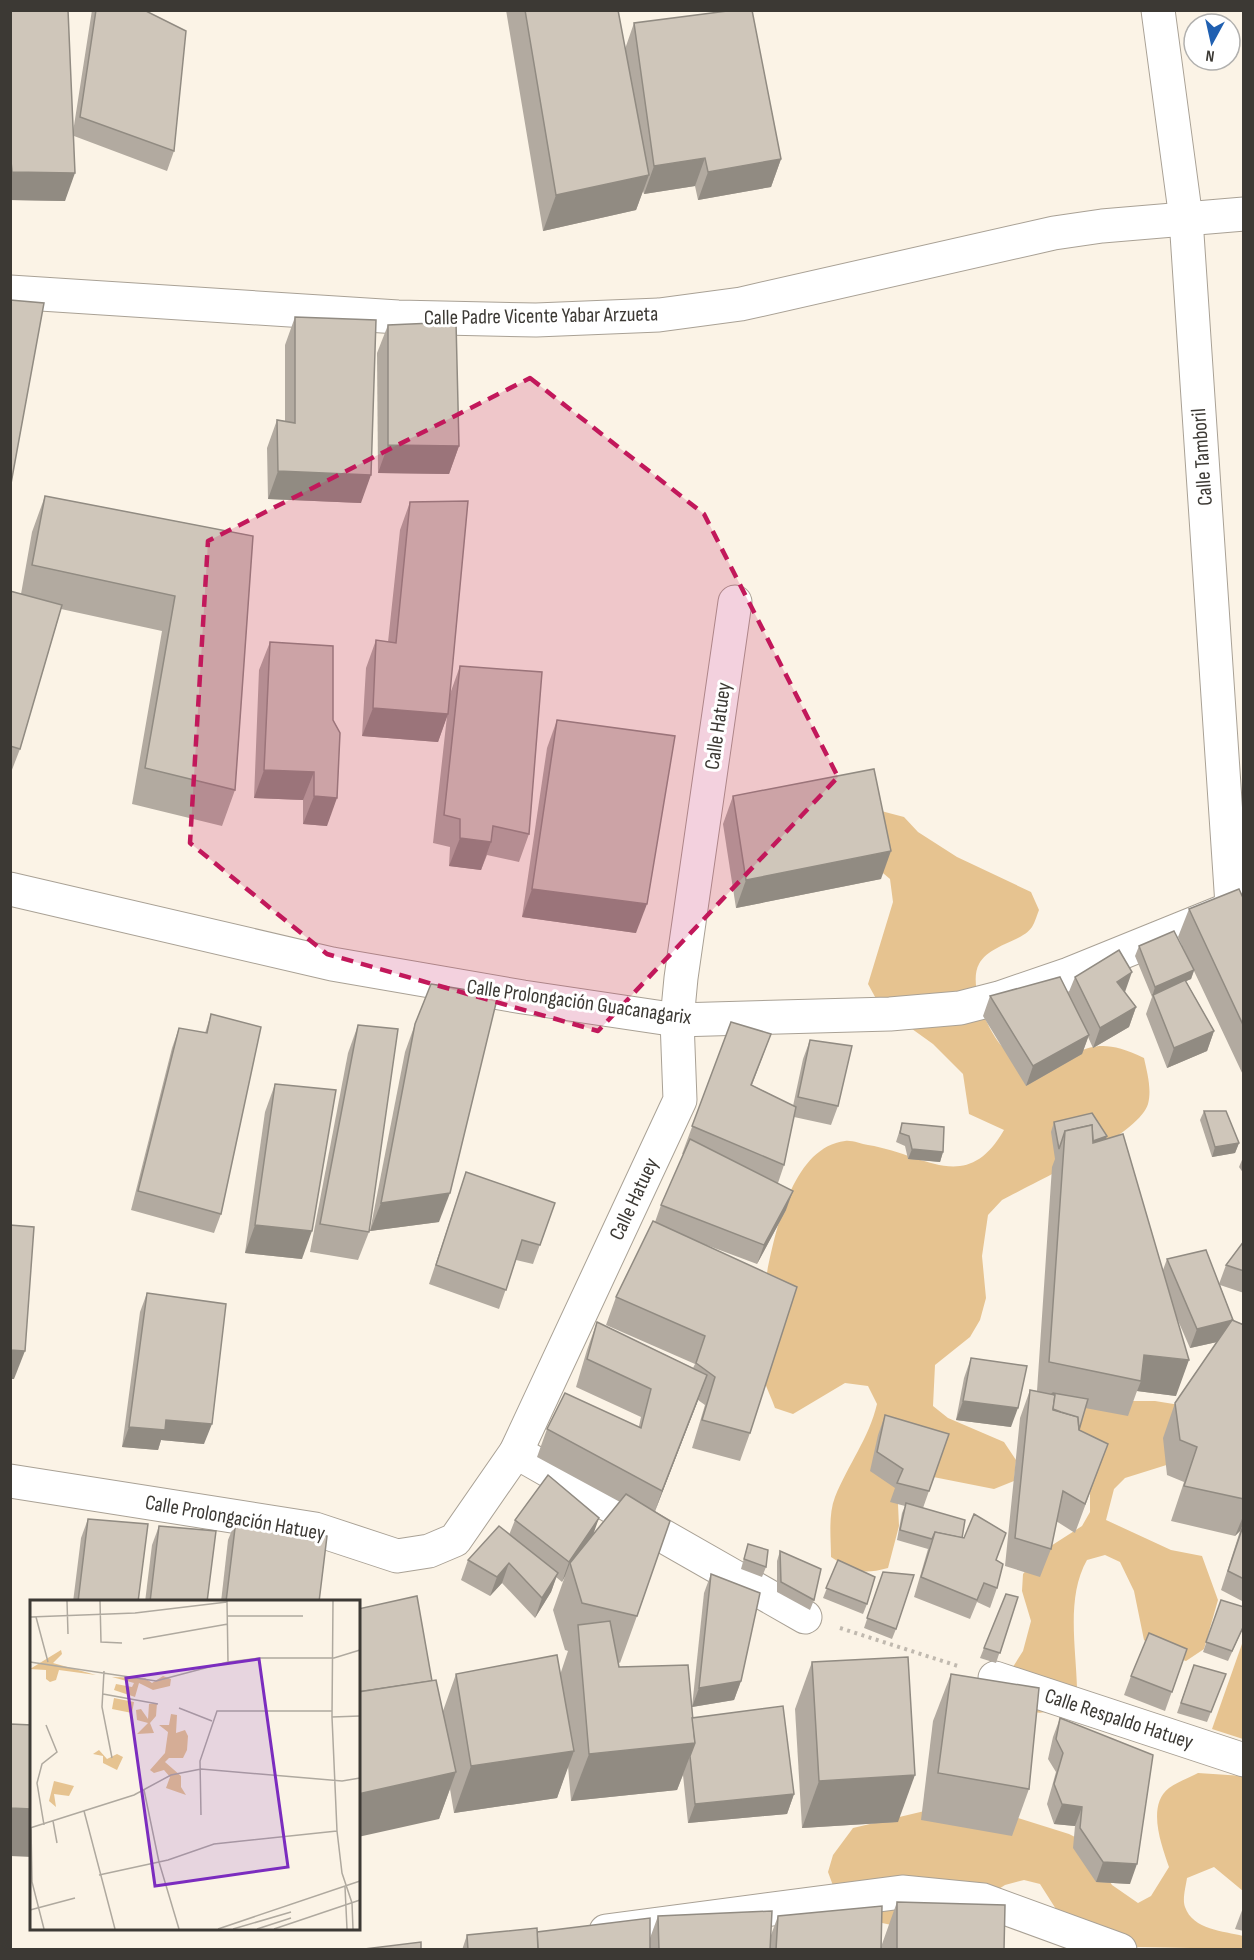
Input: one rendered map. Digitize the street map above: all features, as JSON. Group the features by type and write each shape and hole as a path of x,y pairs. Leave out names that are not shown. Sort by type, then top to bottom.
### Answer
{"street":[{"name":"Calle Tamboril","path":"1158,10 1186,219 1238,902"},
{"name":"Calle Padre Vicente Yabar Arzueta","path":"10,292 398,317 536,320 659,315 741,304 1054,233 1102,225 1244,214"},
{"name":"Calle Hatuey","path":"516,1452 680,1100 677,1020 735,602"},
{"name":"Calle Prolongación Guacanagarix","path":"10,889 332,964 524,997 677,1020 890,1014 960,1008 999,998 1078,971 1232,908 1238,902"},
{"name":"Calle Prolongación Hatuey","path":"10,1481 315,1529 397,1556 429,1551 455,1540 516,1452"},
{"path":"516,1452 805,1617"},
{"name":"Calle Respaldo Hatuey","path":"996,1678 1244,1760"},
{"path":"574,1935 902,1892 983,1900 1120,1950"}],"path":[{"path":"805,1617 996,1678"}],"highlighted area":[{"path":"530,378 704,514 838,777 598,1031 327,954 190,843 208,541"}],"shaded area":[{"path":"847,802 904,817 918,832 957,857 1031,892 1039,910 1032,927 1021,936 984,957 976,973 978,998 982,1011 994,1036 1008,1052 1042,1069 1092,1047 1114,1047 1144,1058 1149,1081 1148,1104 1126,1130 1083,1157 1002,1200 988,1215 982,1256 986,1298 980,1320 970,1337 935,1365 933,1406 948,1418 1004,1442 1016,1460 1014,1481 994,1489 913,1473 897,1483 899,1526 888,1568 865,1572 852,1569 831,1557 830,1527 835,1497 864,1440 877,1404 868,1386 845,1383 793,1414 775,1408 756,1358 753,1331 778,1227 796,1181 809,1162 825,1148 851,1141 943,1166 959,1166 975,1161 990,1150 1004,1130 969,1114 963,1074 933,1044 880,1006 868,984 893,902 890,879 839,836"},
{"path":"1091,1401 1155,1401 1186,1406 1224,1447 1125,1478 1114,1489 1106,1520 1171,1550 1202,1556 1218,1600 1204,1649 1186,1661 1156,1651 1144,1640 1134,1591 1120,1562 1105,1555 1087,1560 1080,1574 1074,1606 1077,1688 1052,1710 1039,1713 1030,1712 1007,1706 997,1692 1023,1651 1031,1621 1022,1591 1023,1574 1043,1551 1082,1526 1090,1512 1090,1480 1069,1420"},
{"path":"1243,1641 1243,1739 1212,1729"},
{"path":"1198,1773 1243,1776 1243,1891 1214,1867 1187,1878 1184,1904 1189,1915 1202,1925 1243,1936 1243,1949 1088,1946 1075,1939 1040,1884 1024,1880 1005,1885 944,1924 910,1929 859,1918 835,1891 828,1872 833,1855 853,1828 933,1809 1018,1818 1069,1834 1085,1842 1112,1885 1138,1903 1151,1896 1169,1867 1158,1826 1158,1805 1162,1796 1172,1786"}],"building":[{"path":"10,10 68,10 75,173 12,172"},
{"path":"96,10 144,10 186,31 174,151 80,117"},
{"path":"525,10 618,10 649,175 556,195"},
{"path":"735,10 752,10 781,159 708,172 705,158 654,166 634,23"},
{"path":"10,300 44,303 10,489"},
{"path":"295,317 376,320 371,475 278,471 277,420 295,423"},
{"path":"456,322 459,446 388,445 388,325"},
{"path":"45,496 253,536 235,790 145,768 175,596 32,565"},
{"path":"468,501 448,714 373,708 376,640 396,643 410,502"},
{"path":"10,591 62,605 20,749 10,746"},
{"path":"270,642 333,646 333,720 340,733 337,798 314,796 314,772 264,770"},
{"path":"460,666 542,672 529,834 493,826 491,842 460,838 460,819 444,815"},
{"path":"557,720 675,736 647,904 532,889"},
{"path":"874,769 891,851 746,880 733,796"},
{"path":"1239,889 1244,900 1244,1027 1189,909"},
{"path":"1174,931 1194,970 1155,987 1139,946"},
{"path":"1119,950 1132,972 1117,982 1136,1007 1100,1028 1075,977"},
{"path":"1060,977 1089,1035 1033,1066 990,996"},
{"path":"1185,980 1214,1031 1174,1048 1153,995"},
{"path":"431,984 498,995 450,1193 381,1203 415,1024"},
{"path":"211,1014 261,1027 221,1214 138,1191 179,1028 207,1033"},
{"path":"731,1022 771,1034 751,1085 796,1107 784,1165 692,1126"},
{"path":"358,1025 398,1029 369,1232 320,1224"},
{"path":"810,1040 852,1046 838,1106 798,1097"},
{"path":"275,1084 336,1090 312,1231 255,1225"},
{"path":"1204,1111 1226,1111 1239,1143 1215,1147"},
{"path":"1092,1113 1107,1136 1093,1141 1092,1125 1065,1131 1059,1149 1054,1122"},
{"path":"902,1123 944,1127 943,1152 912,1149 909,1136 900,1133"},
{"path":"1092,1125 1093,1143 1123,1134 1189,1360 1144,1355 1141,1381 1049,1362 1065,1131"},
{"path":"690,1139 793,1191 764,1245 661,1205"},
{"path":"466,1172 555,1203 540,1245 522,1240 506,1290 436,1265"},
{"path":"653,1221 797,1287 750,1433 702,1420 715,1377 696,1363 705,1336 616,1297"},
{"path":"10,1225 34,1227 25,1351 10,1350"},
{"path":"1244,1241 1244,1271 1226,1265"},
{"path":"1206,1250 1233,1320 1197,1329 1167,1259"},
{"path":"147,1293 226,1304 212,1424 166,1420 165,1430 129,1427"},
{"path":"1232,1320 1244,1325 1244,1499 1184,1486 1197,1447 1180,1440 1175,1403"},
{"path":"597,1322 707,1375 662,1491 547,1429 565,1393 641,1428 651,1389 587,1359"},
{"path":"971,1358 1027,1366 1018,1408 963,1401"},
{"path":"1030,1390 1055,1395 1053,1410 1078,1417 1079,1430 1108,1444 1085,1504 1063,1491 1051,1549 1015,1538"},
{"path":"1053,1393 1088,1399 1079,1430 1078,1417 1053,1409 1055,1395"},
{"path":"885,1415 949,1434 929,1491 897,1483 903,1469 877,1452"},
{"path":"548,1475 599,1518 569,1562 515,1520"},
{"path":"626,1494 670,1521 637,1616 582,1603 570,1563"},
{"path":"906,1503 965,1520 962,1538 935,1532 932,1539 900,1530"},
{"path":"974,1514 1006,1533 996,1560 1003,1564 997,1588 984,1583 977,1600 921,1577 935,1532 964,1538"},
{"path":"88,1519 148,1524 138,1600 78,1600"},
{"path":"236,1520 327,1536 319,1600 226,1600"},
{"path":"1244,1523 1244,1579 1228,1571"},
{"path":"159,1526 216,1531 207,1600 150,1600"},
{"path":"499,1526 558,1573 542,1598 509,1563 497,1577 468,1560"},
{"path":"748,1544 768,1550 766,1567 744,1559"},
{"path":"780,1551 821,1569 814,1600 781,1582"},
{"path":"838,1560 875,1577 867,1604 826,1588"},
{"path":"883,1572 914,1575 896,1629 867,1618"},
{"path":"711,1574 760,1593 741,1681 699,1688"},
{"path":"1006,1594 1018,1597 1000,1653 984,1648"},
{"path":"417,1596 432,1681 360,1692 360,1609"},
{"path":"1221,1600 1244,1607 1244,1625 1232,1651 1206,1642"},
{"path":"610,1621 619,1667 688,1665 695,1743 589,1754 578,1625"},
{"path":"1149,1633 1187,1649 1172,1692 1131,1676"},
{"path":"557,1655 574,1751 471,1766 456,1674"},
{"path":"908,1657 915,1775 819,1781 812,1662"},
{"path":"1194,1665 1226,1674 1211,1712 1181,1703"},
{"path":"951,1674 1039,1688 1029,1789 938,1773"},
{"path":"436,1680 456,1772 360,1794 360,1692"},
{"path":"783,1706 794,1794 695,1804 690,1756 695,1743 692,1718"},
{"path":"1060,1718 1153,1755 1137,1864 1103,1862 1080,1828 1082,1807 1062,1804 1054,1784 1063,1753 1056,1739"},
{"path":"10,1724 30,1725 30,1809 10,1808"},
{"path":"897,1902 1005,1905 1004,1950 897,1950"},
{"path":"882,1906 881,1950 776,1950 778,1916"},
{"path":"772,1911 770,1950 659,1950 658,1916"},
{"path":"650,1918 650,1950 538,1950 537,1932"},
{"path":"537,1928 538,1950 468,1950 467,1935"},
{"path":"421,1942 421,1950 356,1950"}]}
